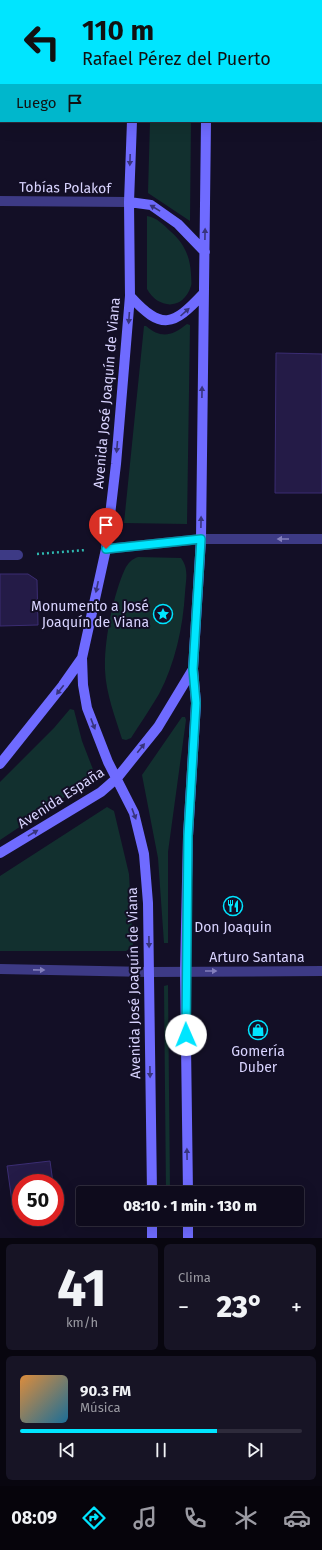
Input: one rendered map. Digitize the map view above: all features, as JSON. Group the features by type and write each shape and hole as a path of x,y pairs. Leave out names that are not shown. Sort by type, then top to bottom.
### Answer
{"main road":[{"name":"Avenida José Joaquín de Viana","path":"132,122 129,202 130,296 116,464 106,549 82,658 83,685 87,708 108,762 134,813 144,854 148,904 152,1186"},
{"path":"188,1186 185,972 188,836 196,703 193,669 201,539 206,122"},
{"path":"129,202 151,205 178,224 205,252"},
{"path":"130,296 142,309 159,319 170,321 180,317 204,294"},
{"path":"0,764 64,685 82,658"},
{"path":"117,778 158,727 193,669"},
{"name":"Avenida España","path":"0,854 101,792 117,778"},
{"path":"152,1226 152,1238"},
{"path":"188,1226 188,1238"}],"street":[{"name":"Tobías Polakof","path":"0,201 129,202"},
{"path":"106,549 201,539 322,539"},
{"path":"0,555 18,555"},
{"name":"Arturo Santana","path":"0,969 149,972 322,971"}],"path":[{"path":"18,555 106,549"}],"green space":[{"path":"150,122 191,122 190,221 148,193"},
{"path":"147,216 160,222 175,236 183,245 188,256 191,285 187,294 182,300 176,303 170,304 157,300 147,289"},
{"path":"187,324 190,325 187,524 124,523 144,326 157,333 166,334 176,331"},
{"path":"138,557 181,558 184,562 186,570 186,579 180,632 170,670 159,694 131,738 126,740 122,739 109,696 105,670 105,658 110,618 117,592 126,567 132,560"},
{"path":"70,709 74,710 82,741 94,772 93,778 0,840 0,782 54,728"},
{"path":"182,717 185,717 186,720 168,852 168,943 164,943 158,858 142,775"},
{"path":"107,807 114,811 129,874 133,946 126,951 0,951 0,876"},
{"path":"168,985 170,1186 166,1186 164,986"}],"building":[{"path":"276,353 322,354 322,493 275,493"},
{"path":"0,574 28,574 37,580 38,625 0,626"},
{"path":"50,1161 52,1174 12,1174 12,1202 7,1166"}],"place":[{"name":"Monumento a José Joaquín de Viana","path":"163,614"},
{"name":"Don Joaquin","path":"233,906"},
{"name":"Gomería Duber","path":"258,1030"}],"route":[{"path":"106,549 201,539 193,669 196,703 188,836 185,972 186,1035"}]}
